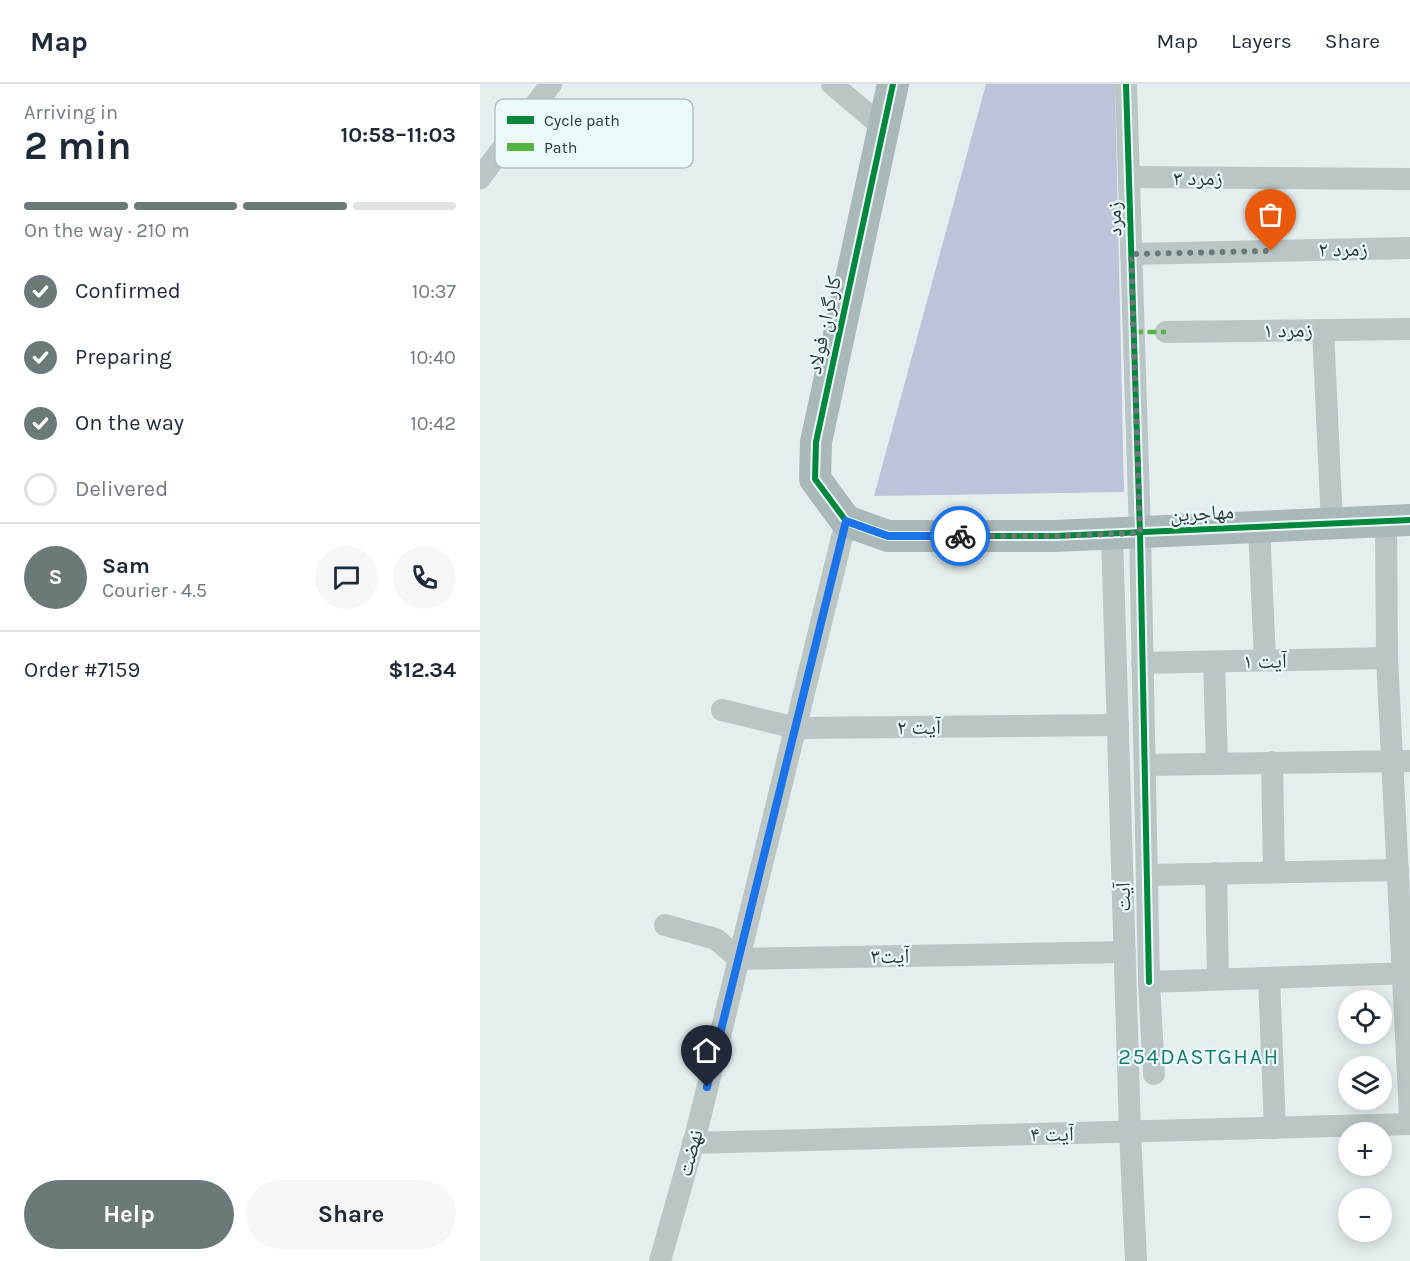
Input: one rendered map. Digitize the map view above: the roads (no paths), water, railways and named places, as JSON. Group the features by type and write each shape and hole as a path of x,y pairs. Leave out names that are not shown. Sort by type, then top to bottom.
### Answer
{"street":[{"path":"540,99 551,84"},
{"path":"832,84 884,128"},
{"name":"کارگران فولاد","path":"846,521 815,479 816,442 893,84"},
{"name":"زمرد","path":"1126,84 1131,254 1126,533"},
{"path":"480,178 495,158"},
{"name":"زمرد ۳","path":"1129,177 1410,179"},
{"name":"زمرد ۲","path":"1131,254 1410,248"},
{"name":"زمرد ۱","path":"1166,332 1410,329"},
{"path":"1323,330 1332,524"},
{"name":"مهاجرین","path":"846,521 888,536 1055,536 1398,521"},
{"name":"نهضت","path":"660,1261 693,1143 846,521"},
{"path":"1398,521 1388,658 1401,761 1398,870 1407,973 1410,1116"},
{"path":"1259,527 1265,660"},
{"path":"1126,533 1143,663 1149,982 1154,1074"},
{"name":"آیت","path":"1126,533 1118,725 1136,1261"},
{"name":"آیت ۱","path":"1143,663 1388,658"},
{"path":"1214,662 1217,764"},
{"name":"آیت ۲","path":"722,710 796,728 1118,725"},
{"path":"1145,765 1401,761"},
{"path":"1272,762 1274,872"},
{"path":"1147,875 1398,870"},
{"path":"1216,873 1218,979"},
{"path":"665,925 716,939 739,959"},
{"name":"آیت۳","path":"739,959 1125,952"},
{"path":"1149,982 1407,973"},
{"path":"1269,978 1275,1128"},
{"name":"آیت ۴","path":"693,1143 1410,1125"}],"district":[{"name":"254DASTGHAH","path":"1199,1057"}]}
